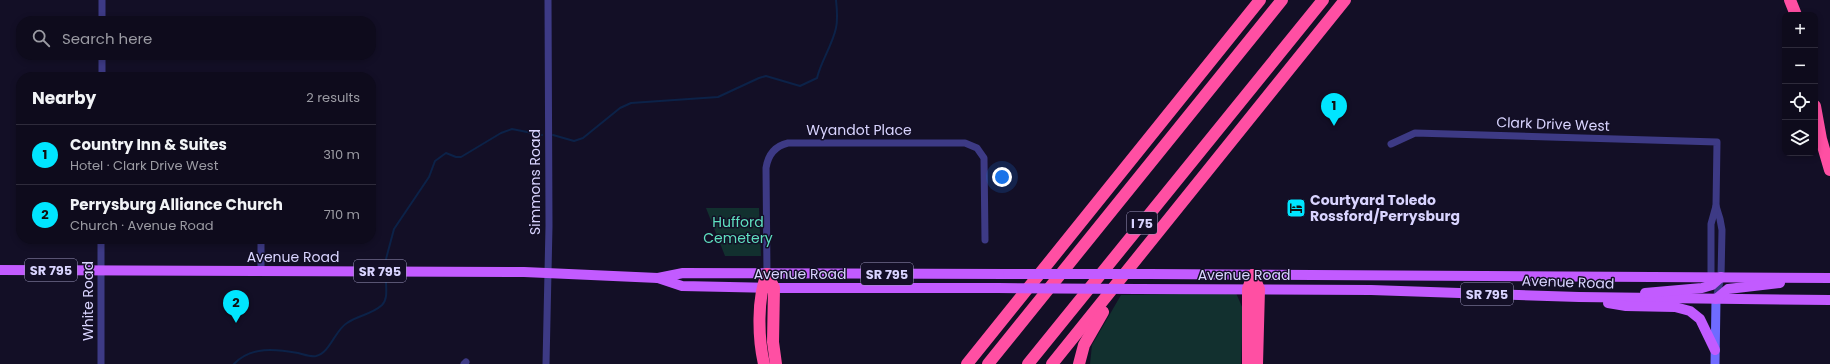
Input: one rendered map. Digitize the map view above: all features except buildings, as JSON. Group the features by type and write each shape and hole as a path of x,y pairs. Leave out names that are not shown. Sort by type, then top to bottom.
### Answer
{"highway":[{"path":"967,364 1260,0"},
{"name":"I 75","path":"988,364 1282,0"},
{"name":"I 75","path":"1028,364 1323,0"},
{"path":"1052,364 1345,0"},
{"path":"1790,0 1795,12"},
{"path":"1818,120 1830,170"},
{"path":"1078,364 1091,330 1147,246"},
{"path":"764,364 761,343 761,288 766,274"},
{"path":"766,274 774,288 773,342 776,364"},
{"path":"1253,275 1257,364"},
{"path":"1248,364 1254,289"},
{"path":"962,364 978,349"}],"main road":[{"name":"Avenue Road","path":"0,270 547,273 658,278 683,273 1149,274 1711,281 1721,277 1830,278"},
{"name":"Avenue Road","path":"658,278 682,286 761,288 1371,290 1579,297 1830,300"},
{"path":"1716,299 1728,289 1830,278"},
{"path":"1579,297 1702,288 1711,281"},
{"path":"1579,297 1626,306 1675,307 1690,310 1700,319 1715,350"}],"street":[{"path":"102,0 102,16"},
{"name":"Simmons Road","path":"546,364 549,226 548,0"},
{"path":"102,60 102,72"},
{"name":"Clark Drive West","path":"1391,144 1415,133 1717,142 1716,206"},
{"name":"Wyandot Place","path":"766,274 767,160 777,147 788,143 965,143 972,145 984,158 985,240"},
{"path":"1715,364 1716,299 1721,277 1722,230 1716,206"},
{"path":"1716,206 1711,224 1711,281 1716,299"},
{"name":"White Road","path":"101,244 101,364"},
{"path":"261,244 261,271"}],"green space":[{"name":"Hufford Cemetery","path":"706,208 759,208 761,256 725,256"},
{"path":"1236,293 1243,309 1241,364 1090,364 1092,345 1121,295"}],"waterway":[{"path":"553,135 574,141 583,138 620,108 631,103 718,97 766,76 800,86 817,78 836,28 836,0"},
{"path":"386,259 394,229 429,177 435,161 446,153 456,157 461,157 501,133 512,129 542,135"},
{"path":"234,364 248,354 264,350 281,350 311,356 321,354 329,346 343,326 351,320 373,311 384,303 386,297 386,281"}],"place":[{"name":"Country Inn & Suites","path":"1334,126"},
{"name":"Courtyard Toledo Rossford/Perrysburg","path":"1296,208"},
{"name":"Perrysburg Alliance Church","path":"236,323"}]}
